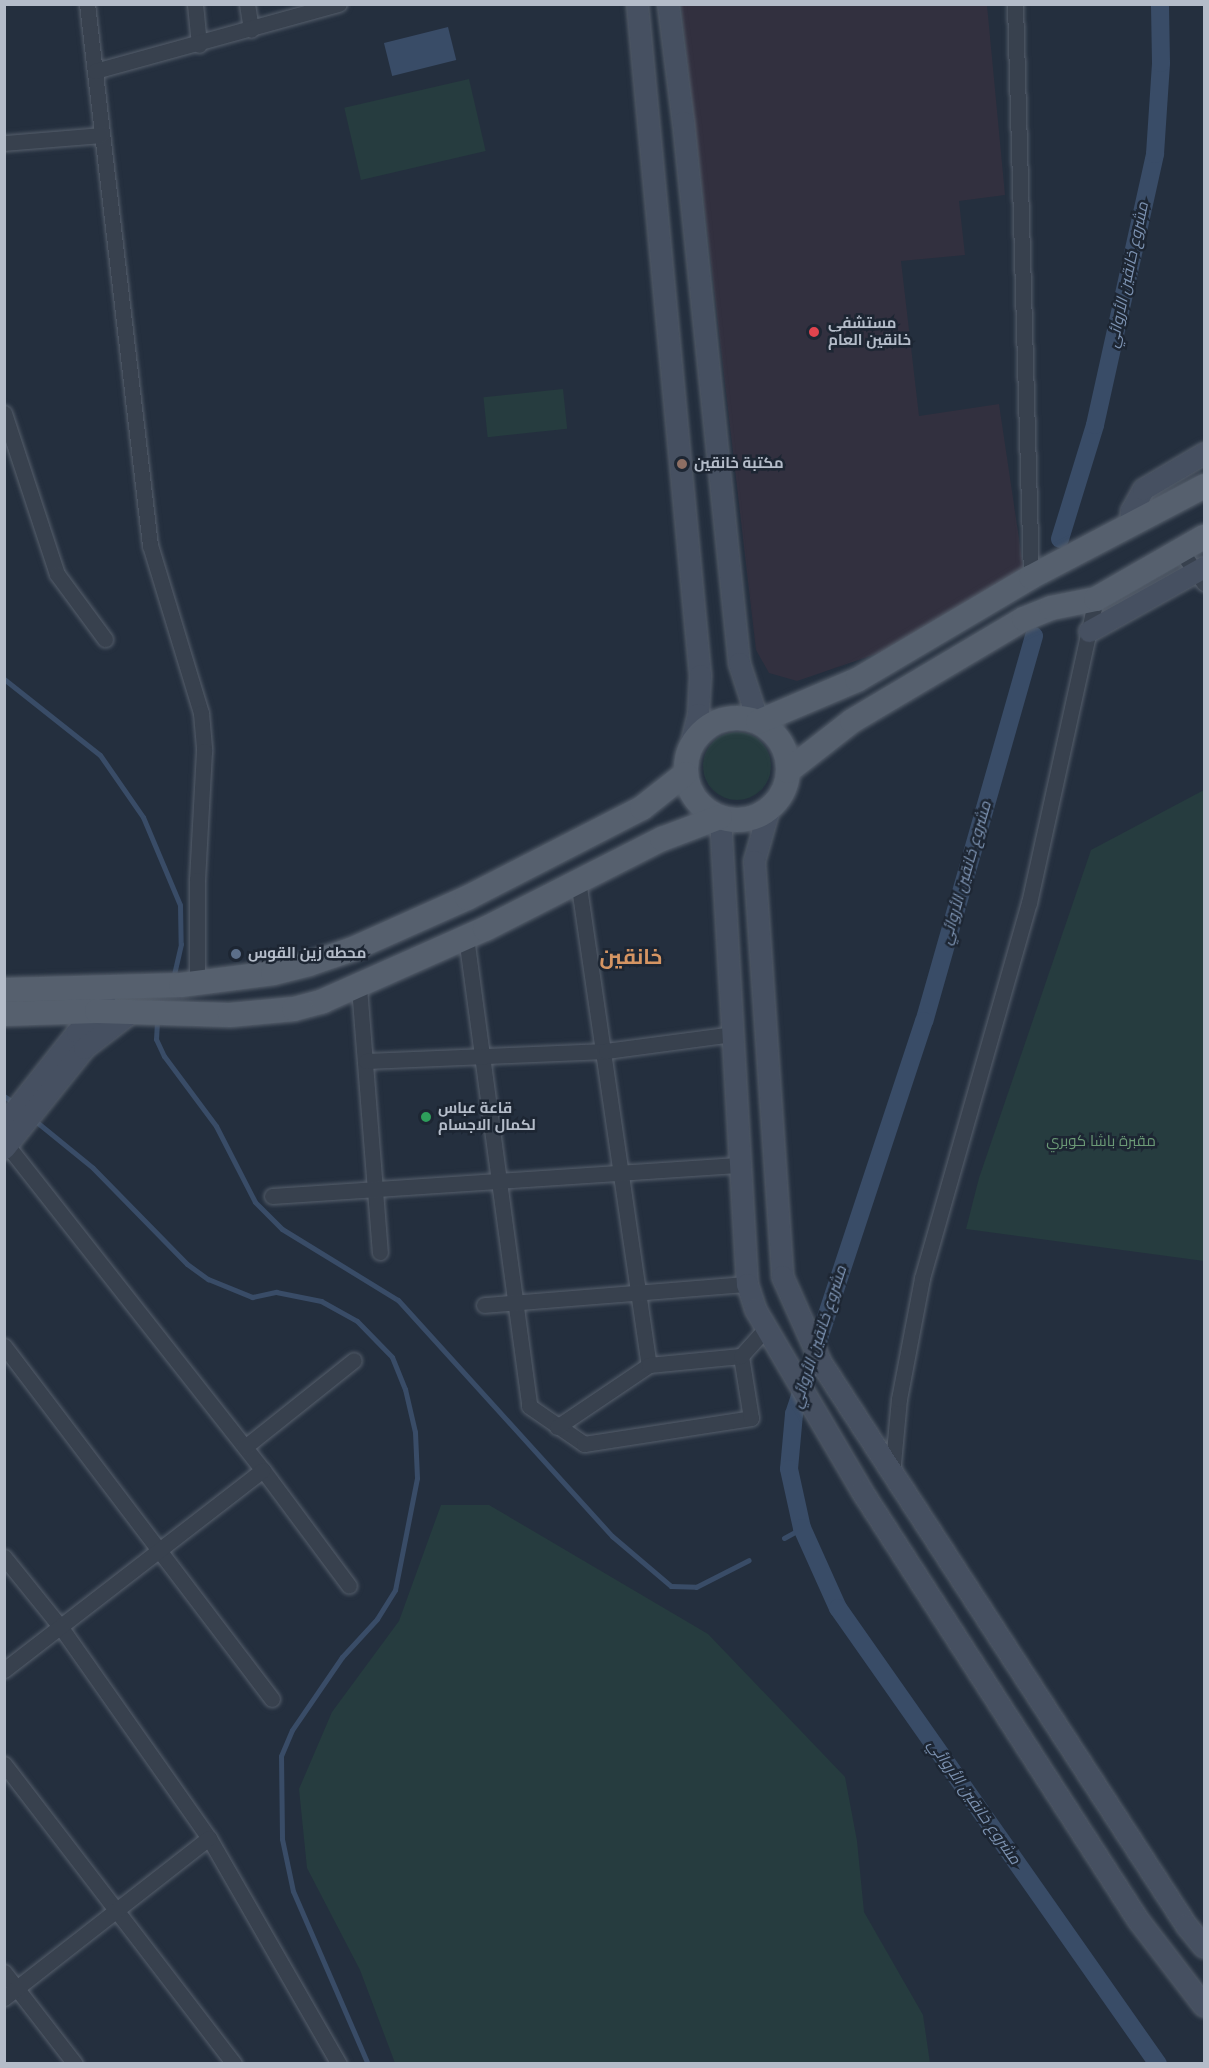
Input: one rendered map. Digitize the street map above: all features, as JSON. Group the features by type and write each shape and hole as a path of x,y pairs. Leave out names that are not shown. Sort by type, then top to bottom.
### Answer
{"main road":[{"path":"637,4 700,675 698,714 689,749 686,774 696,801 720,817"},
{"path":"4,1014 97,1011 266,1013 323,1001 359,987 476,933 663,839 720,817 754,817 769,808 779,798 788,771 781,742 758,722 739,663 684,122 668,4"},
{"path":"1131,524 1133,505 1143,489 1204,453"},
{"path":"689,749 698,735 726,718 758,722 857,680 1031,577 1204,486"},
{"path":"788,771 852,721 1024,619 1051,608 1096,599 1204,537"},
{"path":"1089,632 1201,575"},
{"path":"4,990 189,984 273,973 309,964 352,949 467,898 642,808 686,774"},
{"path":"769,808 754,861 782,1276 821,1363 1186,1925 1204,1947"},
{"path":"720,817 747,1284 766,1328 809,1403 1138,1920 1204,2006"},
{"path":"467,898 476,933"},
{"path":"309,964 323,1001"},
{"path":"7,1139 97,1011 120,987"},
{"path":"45,1085 95,1037 137,1012"},
{"path":"747,1284 782,1276"}],"street":[{"path":"87,4 150,545 201,713 204,751 189,984"},
{"path":"195,4 199,45"},
{"path":"247,4 250,30"},
{"path":"95,71 199,45 339,4"},
{"path":"1015,4 1031,577"},
{"path":"4,143 102,135"},
{"path":"4,413 57,574 105,639"},
{"path":"1180,550 1201,575"},
{"path":"892,1474 899,1399 922,1278 1029,903 1096,599"},
{"path":"578,880 624,1173 649,1365"},
{"path":"476,933 485,1059 530,1406 584,1444 751,1418 741,1356"},
{"path":"359,987 377,1189 380,1252"},
{"path":"366,1061 485,1059 606,1051 734,1034"},
{"path":"7,1139 263,1470 349,1586"},
{"path":"273,1196 741,1165"},
{"path":"484,1305 747,1284"},
{"path":"557,1427 649,1365 741,1356 766,1328"},
{"path":"4,1346 162,1549 272,1699"},
{"path":"246,1448 354,1360"},
{"path":"4,1670 62,1629 263,1470"},
{"path":"4,1557 62,1629 208,1838 339,2064"},
{"path":"4,1764 120,1911 234,2064"},
{"path":"4,1998 120,1911 208,1838"},
{"path":"4,1972 75,2064"}],"shaded area":[{"name":"مستشفى خانقين العام","path":"681,5 987,5 1005,195 959,201 965,255 901,261 919,416 999,404 1024,572 914,641 797,681 769,673 756,650"}],"green space":[{"path":"469,79 486,151 361,180 344,108"},
{"path":"563,389 567,429 488,437 483,397"},
{"path":"737,732 750,735 761,742 768,753 771,766 768,779 761,790 750,797 737,800 724,797 713,790 706,779 703,766 706,753 713,742 724,735"},
{"name":"مقبرة باشا كوبري","path":"1204,790 1204,1261 966,1229 979,1178 1091,850"},
{"path":"441,1505 489,1505 708,1634 845,1777 857,1841 864,1912 923,2015 930,2063 395,2063 360,1970 307,1868 299,1789 332,1712 399,1621"}],"water":[{"path":"448,27 456,60 392,76 384,43"}],"waterway":[{"name":"مشروع خانقين الأروائي","path":"1060,539 1095,425 1155,154 1161,63 1160,4"},
{"name":"مشروع خانقين الأروائي","path":"1034,636 924,1021 794,1414 789,1469 802,1528 838,1608 1158,2064"},
{"path":"4,679 100,755 143,817 180,905 181,944 173,978"},
{"path":"157,1021 156,1039 164,1056 216,1126 255,1202 282,1229 398,1300 612,1536 671,1586 696,1587 749,1560"},
{"path":"4,1096 14,1103"},
{"path":"33,1119 93,1168 187,1264 208,1279 252,1297 276,1292 321,1301 357,1321 392,1357 405,1389 415,1432 417,1478 395,1590 377,1619 342,1657 292,1730 281,1756 282,1839 293,1891 368,2064"},
{"path":"784,1538 802,1528"}],"place":[{"name":"مستشفى خانقين العام","path":"814,332"},
{"name":"مكتبة خانقين","path":"682,464"},
{"name":"محطه زين القوس","path":"236,954"},
{"name":"قاعة عباس لكمال الاجسام","path":"426,1117"}],"district":[{"name":"خانقين","path":"631,957"}]}
